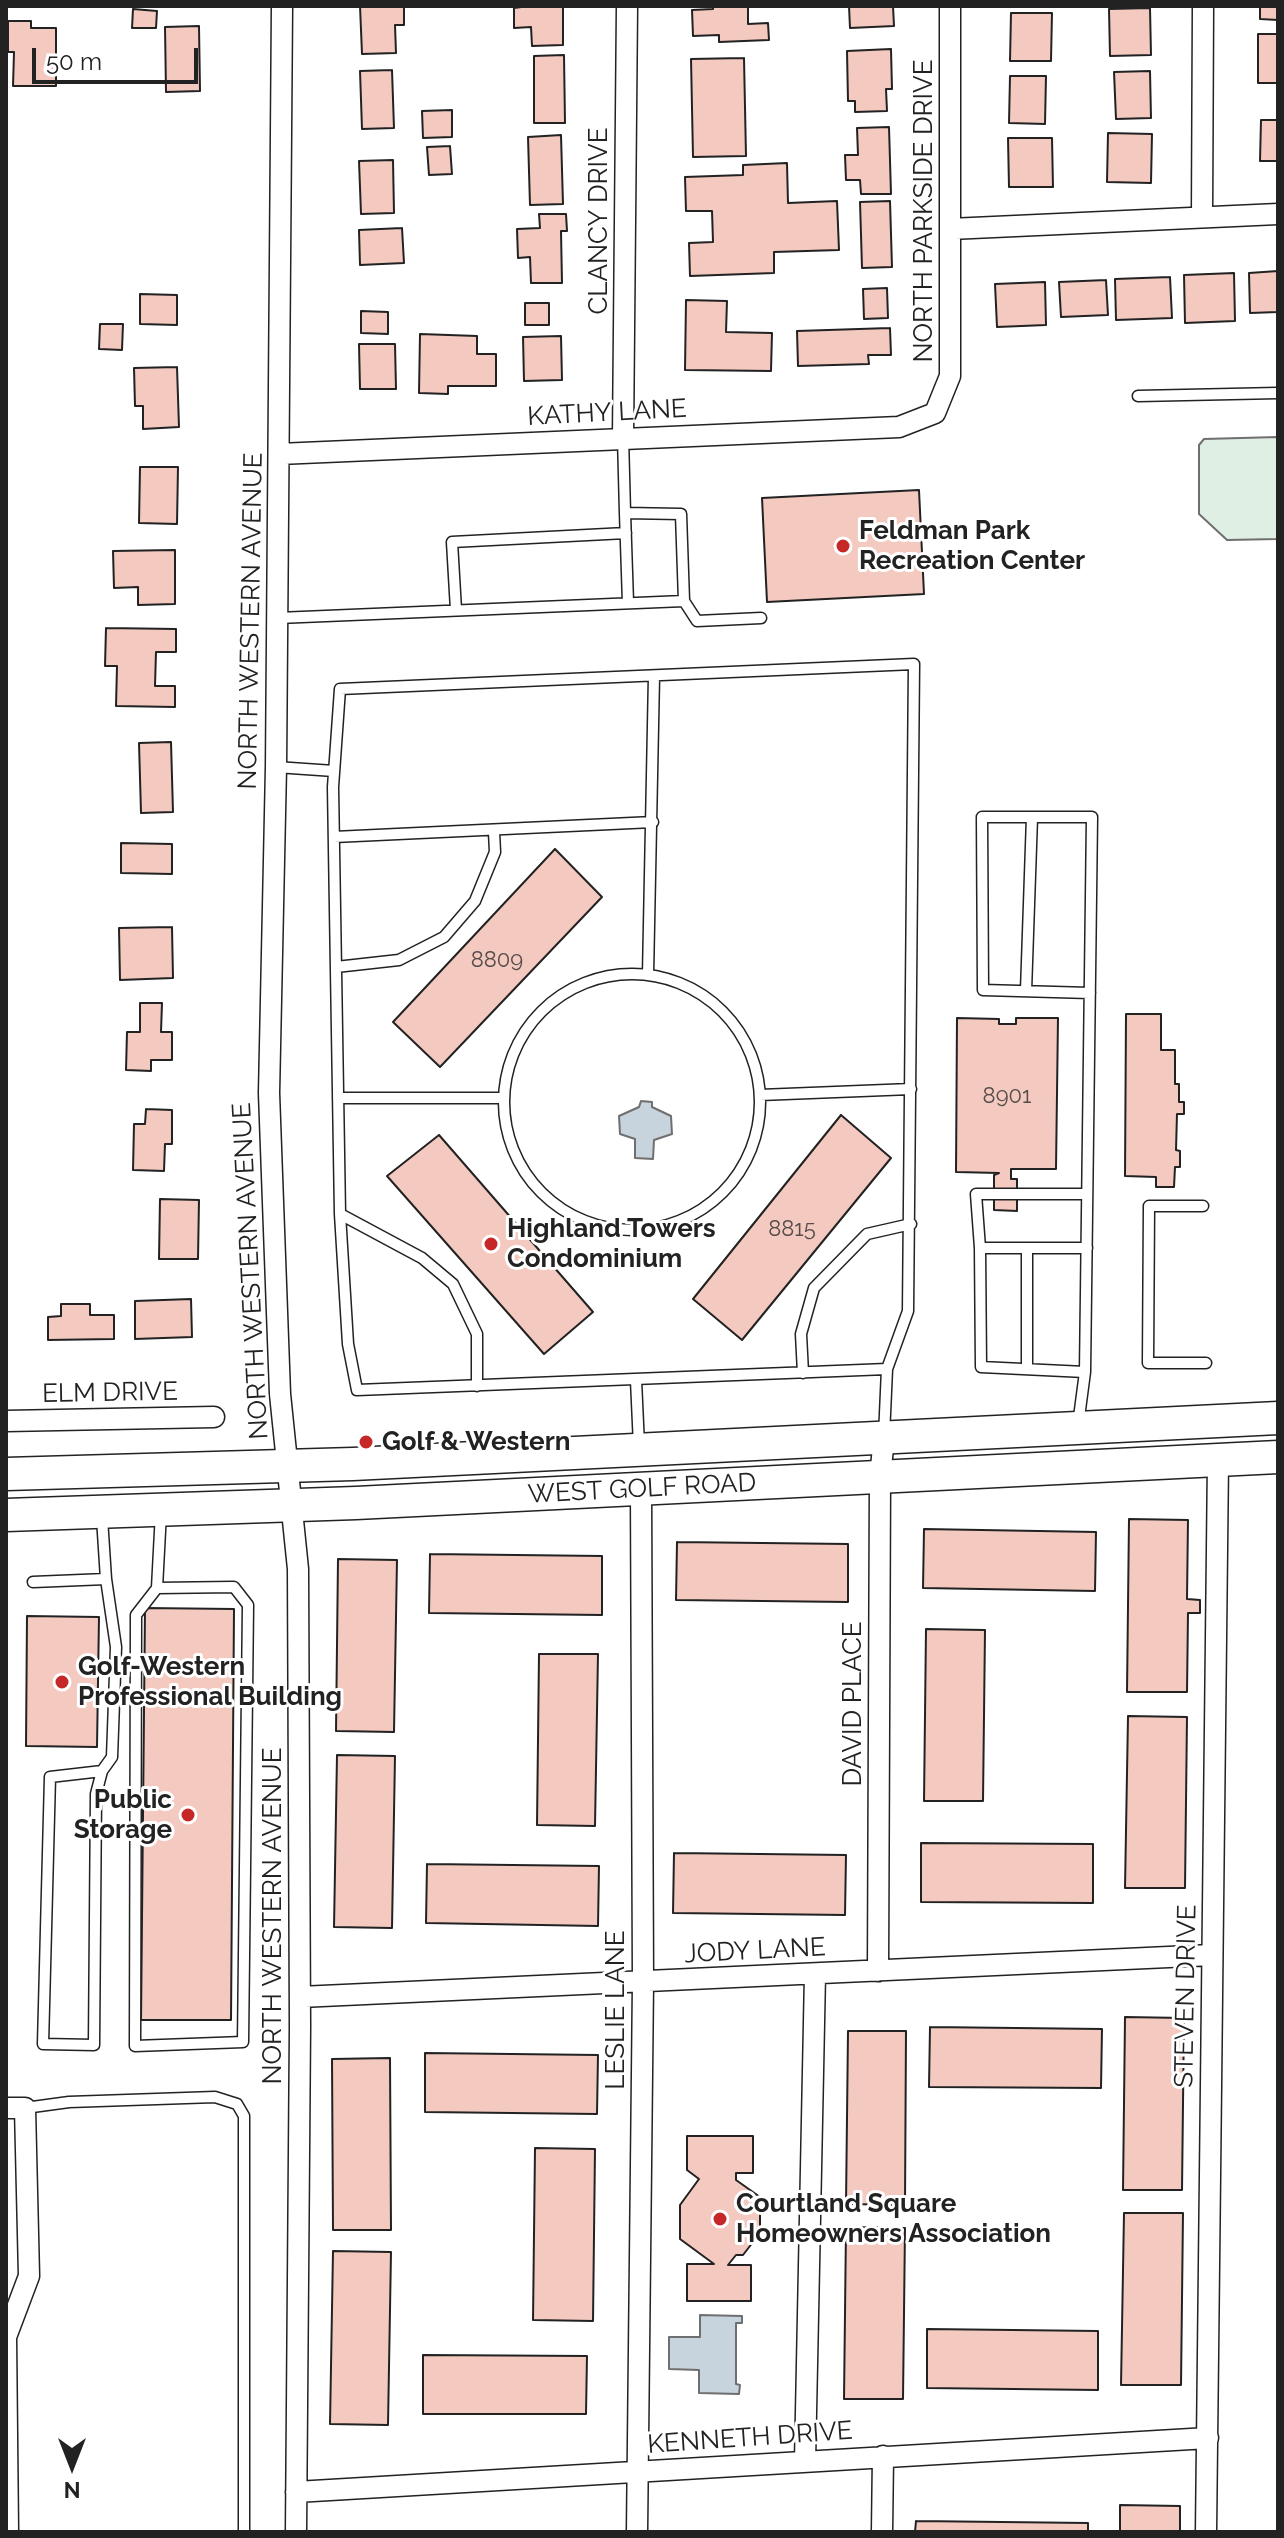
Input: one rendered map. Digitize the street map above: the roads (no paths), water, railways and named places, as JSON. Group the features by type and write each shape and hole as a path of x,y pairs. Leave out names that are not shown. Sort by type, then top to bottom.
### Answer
{"main road":[{"name":"WEST GOLF ROAD","path":"6,1474 287,1467 1278,1418"},
{"name":"WEST GOLF ROAD","path":"6,1515 292,1506 1278,1457"}],"street":[{"name":"NORTH WESTERN AVENUE","path":"282,6 278,618 269,1093 280,1394 298,1569 300,1997 296,2532"},
{"name":"CLANCY DRIVE","path":"623,437 627,6"},
{"name":"NORTH PARKSIDE DRIVE","path":"935,413 950,376 950,6"},
{"path":"1202,217 1203,6"},
{"path":"950,229 1278,214"},
{"name":"KATHY LANE","path":"279,454 899,427 935,413"},
{"name":"ELM DRIVE","path":"6,1421 214,1417"},
{"name":"DAVID PLACE","path":"878,1971 880,1477 884,1438"},
{"name":"STEVEN DRIVE","path":"1206,2532 1218,1460"},
{"name":"LESLIE LANE","path":"637,2532 643,1982 641,1489"},
{"name":"JODY LANE","path":"300,1997 1212,1955"},
{"path":"805,2461 815,1974"},
{"path":"8,2532 6,2337 29,2276 16,2108"},
{"name":"KENNETH DRIVE","path":"296,2492 1208,2438"},
{"path":"882,2532 883,2456"}],"lane":[{"path":"1138,396 1278,393"},
{"path":"623,437 628,603"},
{"path":"625,513 681,514 684,601 697,621 761,618"},
{"path":"456,610 452,542 626,533"},
{"path":"278,618 684,601"},
{"path":"884,1438 887,1369 908,1311 914,664 340,689 334,771 334,837 340,1214 348,1344 357,1390 887,1369"},
{"path":"648,975 654,676"},
{"path":"276,767 334,771"},
{"path":"1078,1428 1085,1372 1087,1248 1087,1194 1090,993 1092,817 982,817 983,990 1090,993"},
{"path":"1026,991 1032,817"},
{"path":"334,837 494,832 653,822"},
{"path":"336,967 399,960 444,937 475,901 495,852 494,832"},
{"path":"648,975 675,981 706,997 744,1034 760,1095 756,1136 739,1173 711,1203 674,1223 634,1230 593,1224 556,1206 527,1176 515,1152 509,1139 503,1098 511,1057 533,1020 565,992 605,976 648,975"},
{"path":"760,1095 911,1089"},
{"path":"338,1098 503,1098"},
{"path":"1085,1372 981,1367 980,1248 976,1194 1087,1194"},
{"path":"1203,1206 1149,1206 1148,1363 1206,1363"},
{"path":"340,1214 422,1258 453,1284 477,1334 477,1386"},
{"path":"803,1373 801,1334 814,1288 867,1234 911,1224"},
{"path":"980,1248 1087,1248"},
{"path":"1027,1248 1027,1369"},
{"path":"636,1380 639,1450"},
{"path":"157,1588 234,1587 248,1605 243,2042 135,2046 136,1615 157,1588 161,1510"},
{"path":"102,1512 106,1579 116,1647 112,1757 102,1771 96,1794 94,2045 43,2044 50,1777 102,1771"},
{"path":"33,1582 106,1579"},
{"path":"16,2108 69,2102 215,2097 237,2104 244,2116 244,2532"}],"place":[{"name":"Feldman Park Recreation Center","path":"843,546"},
{"name":"Highland Towers Condominium","path":"491,1244"},
{"name":"Golf & Western","path":"366,1442"},
{"name":"Golf-Western Professional Building","path":"62,1682"},
{"name":"Public Storage","path":"188,1815"},
{"name":"Courtland Square Homeowners Association","path":"720,2219"}]}
